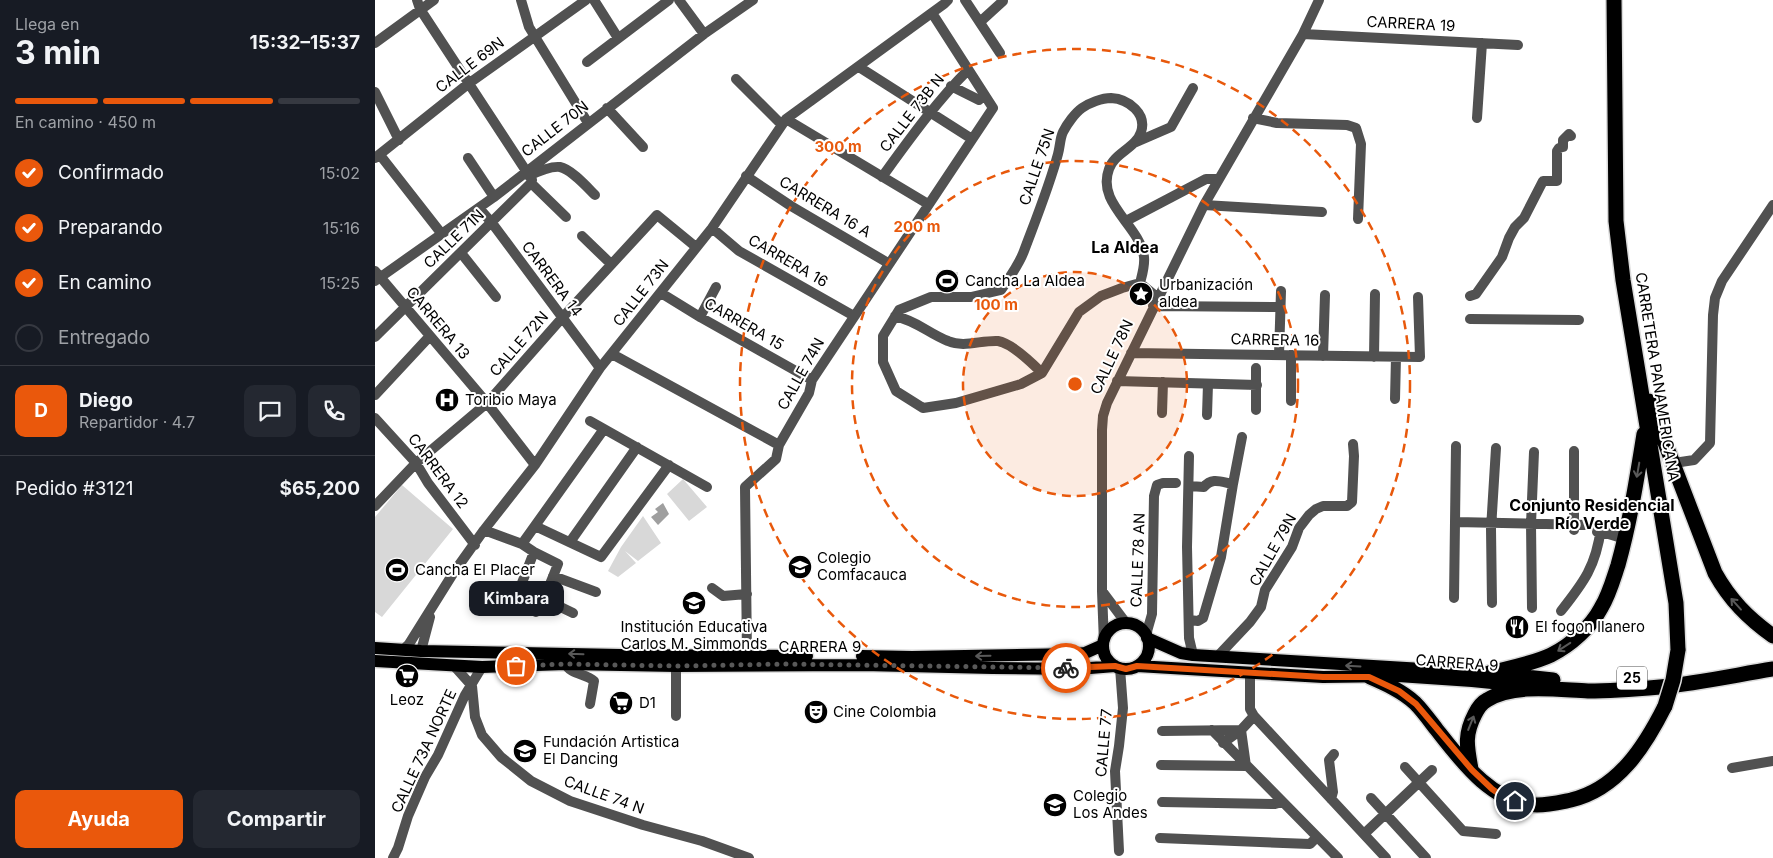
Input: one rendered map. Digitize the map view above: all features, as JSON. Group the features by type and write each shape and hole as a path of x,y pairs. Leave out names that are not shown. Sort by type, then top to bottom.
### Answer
{"highway":[{"name":"CARRETERA PANAMERICANA","path":"1369,677 1399,691 1416,704 1472,770 1492,789 1502,796 1515,801 1537,805 1577,798 1612,780 1624,769 1645,742 1665,706 1673,680 1678,650 1676,603 1623,280 1616,221 1614,0"},
{"path":"1638,374 1721,584 1743,612 1773,636"},
{"path":"1489,673 1527,664 1551,655 1570,643 1585,629 1601,609 1612,583 1626,535 1646,422"},
{"name":"CARRERA 9","path":"1489,673 1551,680 1589,681 1678,675 1773,658"},
{"name":"CARRERA 9","path":"1540,688 1589,691 1660,687 1773,669"},
{"path":"1472,770 1467,737 1469,726 1478,707 1486,700 1496,696 1518,690 1540,688"}],"main road":[{"path":"1126,623 1136,626 1147,636 1148,651 1142,662 1137,666 1126,669 1117,667 1109,660 1105,653 1104,644 1108,633 1116,626 1126,623"},
{"name":"CARRERA 9","path":"1147,636 1181,653 1217,657 1489,673"},
{"name":"CARRERA 9","path":"375,648 421,651 621,655 912,657 1076,654 1085,653 1104,644"},
{"path":"375,661 387,657 413,657 421,651"},
{"name":"CARRERA 9","path":"375,661 455,667 566,664 676,666 853,664 1039,668 1117,667"},
{"name":"CARRERA 9","path":"1137,666 1323,677 1398,676 1540,688"}],"street":[{"path":"375,43 419,4 434,0"},
{"path":"521,0 529,27 588,123"},
{"name":"CALLE 69N","path":"378,157 468,84 586,0"},
{"path":"594,0 618,38"},
{"path":"587,62 669,0"},
{"path":"679,0 704,34"},
{"name":"CALLE 70N","path":"377,276 494,196 529,177 588,123 704,34 753,0"},
{"name":"CALLE 73N","path":"404,649 484,530 535,465 600,368 712,228 784,122 947,0"},
{"path":"965,0 1000,53"},
{"name":"CALLE 78N","path":"1104,644 1102,591 1102,423 1107,403 1204,205 1303,34 1319,0"},
{"path":"980,22 1003,1"},
{"path":"419,4 468,84 529,177 566,217"},
{"path":"932,13 984,94 979,100 951,86"},
{"name":"CARRERA 19","path":"1303,34 1518,45"},
{"path":"1477,118 1482,43"},
{"path":"859,67 972,139"},
{"name":"CALLE 73B N","path":"882,177 930,112 951,86 968,70"},
{"path":"736,79 784,122 928,204"},
{"path":"1133,143 1171,127 1193,88"},
{"path":"375,92 378,105 399,140"},
{"name":"CALLE 74N","path":"747,655 745,487 776,459 779,445 809,393 811,380 993,108 984,94"},
{"name":"CALLE 75N","path":"1042,373 1021,384 956,402 923,408 896,391 883,362 883,336 899,310 931,297 971,297 1001,290 1023,254 1059,153 1063,132 1082,108 1094,102 1111,98 1124,102 1138,110 1143,121 1141,134 1117,156 1109,168 1107,181 1111,200 1141,247 1144,258 1144,270 1140,283"},
{"path":"607,108 643,147"},
{"path":"1253,118 1277,123 1347,124 1356,128 1361,144 1358,219"},
{"path":"1470,296 1476,294 1502,257 1509,238 1515,227 1525,218 1543,181 1557,181 1557,151 1563,147 1563,140 1569,134 1571,136"},
{"path":"378,157 441,233"},
{"path":"467,158 494,196"},
{"path":"529,177 541,171 559,167 569,172 595,195"},
{"name":"CARRERA 16 A","path":"746,176 791,206 888,263"},
{"name":"CALLE 71N","path":"375,337 492,223 529,177"},
{"path":"1126,221 1207,179 1219,179"},
{"path":"1204,205 1322,212"},
{"path":"1674,463 1694,460 1710,443 1715,298 1722,281 1773,205"},
{"name":"CARRERA 14","path":"479,208 600,368"},
{"name":"CALLE 72N","path":"375,506 415,463 487,403 657,215 696,248"},
{"name":"CARRERA 16","path":"712,228 739,252 854,316"},
{"path":"582,236 611,264"},
{"path":"461,253 496,297"},
{"name":"CARRERA 13","path":"377,276 406,306 429,337 487,403 535,465"},
{"path":"895,316 913,321 947,341 960,345 999,341 1021,354 1042,373 1079,312 1101,296 1122,288 1140,283 1155,302 1279,307"},
{"path":"700,317 716,287"},
{"path":"1279,355 1281,291"},
{"name":"CARRERA 15","path":"661,293 811,380"},
{"path":"1374,357 1375,294"},
{"path":"1323,356 1325,295"},
{"name":"CARRERA 16","path":"1131,353 1420,357 1418,297"},
{"path":"1470,319 1579,320"},
{"path":"375,394 429,337"},
{"path":"611,354 779,445"},
{"path":"1291,356 1291,401"},
{"path":"1395,400 1396,357"},
{"path":"1256,368 1256,410"},
{"path":"1117,381 1257,385"},
{"path":"1162,413 1163,382"},
{"path":"1207,415 1208,384"},
{"name":"CARRERA 12","path":"375,418 415,463 427,483 475,545"},
{"path":"590,421 707,487"},
{"path":"522,544 604,429"},
{"path":"1189,620 1198,621 1203,618 1221,557 1242,437"},
{"name":"CALLE 79N","path":"1217,657 1251,622 1261,607 1265,590 1292,547 1299,528 1309,515 1323,506 1347,506 1352,502 1353,444"},
{"path":"1454,598 1456,446"},
{"path":"570,542 637,447"},
{"path":"1492,603 1491,526 1496,448"},
{"path":"1574,451 1574,528"},
{"path":"1532,608 1534,452"},
{"path":"1189,456 1187,547 1189,638 1193,654"},
{"path":"535,526 601,557 669,465"},
{"path":"1189,486 1204,487 1212,481 1233,484"},
{"name":"CALLE 78 AN","path":"1147,636 1151,614 1154,496 1157,486 1163,483 1176,483"},
{"path":"1456,525 1574,528 1601,530 1626,535"},
{"path":"484,530 522,544 558,564 544,599 536,612"},
{"path":"1561,611 1584,582 1595,560 1601,530"},
{"path":"518,592 534,552"},
{"path":"553,576 596,592"},
{"path":"712,588 723,596 747,594"},
{"path":"1102,591 1126,623"},
{"path":"544,599 573,613"},
{"path":"421,651 435,602"},
{"path":"566,664 567,668 571,671 594,681 590,704"},
{"path":"676,666 677,716"},
{"path":"455,667 472,686"},
{"name":"CALLE 73A NORTE","path":"393,858 399,848 408,816 425,777 465,695 483,667"},
{"name":"CALLE 77","path":"1117,667 1123,708 1115,781 1119,851"},
{"path":"1250,673 1250,709 1254,716 1386,858"},
{"name":"CALLE 74 N","path":"472,686 475,717 482,735 501,757 531,781 570,801 749,858"},
{"path":"1223,743 1241,730 1254,716"},
{"path":"1211,730 1338,858"},
{"path":"1162,731 1241,730"},
{"path":"1241,730 1246,766"},
{"path":"1331,799 1333,792 1329,760 1334,754"},
{"path":"1732,768 1773,761"},
{"path":"1161,765 1246,766"},
{"path":"1405,767 1463,831 1496,834"},
{"path":"1364,834 1432,770"},
{"path":"1371,798 1426,858"},
{"path":"1162,802 1275,804 1282,802"},
{"path":"1160,838 1310,844 1317,837"}],"shaded area":[{"name":"Cancha La Aldea","path":"937,272 958,272 958,289 937,289"},
{"path":"683,479 707,507 689,521 667,494"},
{"name":"Cancha El Placer","path":"402,485 453,529 382,617 375,612 375,517"},
{"path":"663,503 669,514 658,525 651,517 658,512 655,509"},
{"path":"643,516 661,543 638,561 625,551 636,563 618,577 608,571 621,547"}],"way so far":[{"path":"516,666 566,664 676,666 786,664 1066,668"}],"place":[{"name":"Cancha La Aldea","path":"947,281"},
{"name":"Urbanización aldea","path":"1141,294"},
{"name":"Toribio Maya","path":"447,400"},
{"name":"Colegio Comfacauca","path":"800,567"},
{"name":"Cancha El Placer","path":"397,570"},
{"name":"Institución Educativa Carlos M. Simmonds","path":"694,603"},
{"name":"El fogon llanero","path":"1517,627"},
{"name":"Kimbara","path":"516,666"},
{"name":"Leoz","path":"407,676"},
{"name":"D1","path":"621,703"},
{"name":"Cine Colombia","path":"816,712"},
{"name":"Fundación Artistica El Dancing","path":"525,751"},
{"name":"Colegio Los Andes","path":"1055,805"}],"district":[{"name":"La Aldea","path":"1125,247"},
{"name":"Conjunto Residencial Río Verde","path":"1592,514"}],"route":[{"path":"1066,668 1115,666 1126,669 1137,666 1323,677 1369,677 1399,691 1416,704 1472,770 1492,789 1502,796 1515,801"}]}
